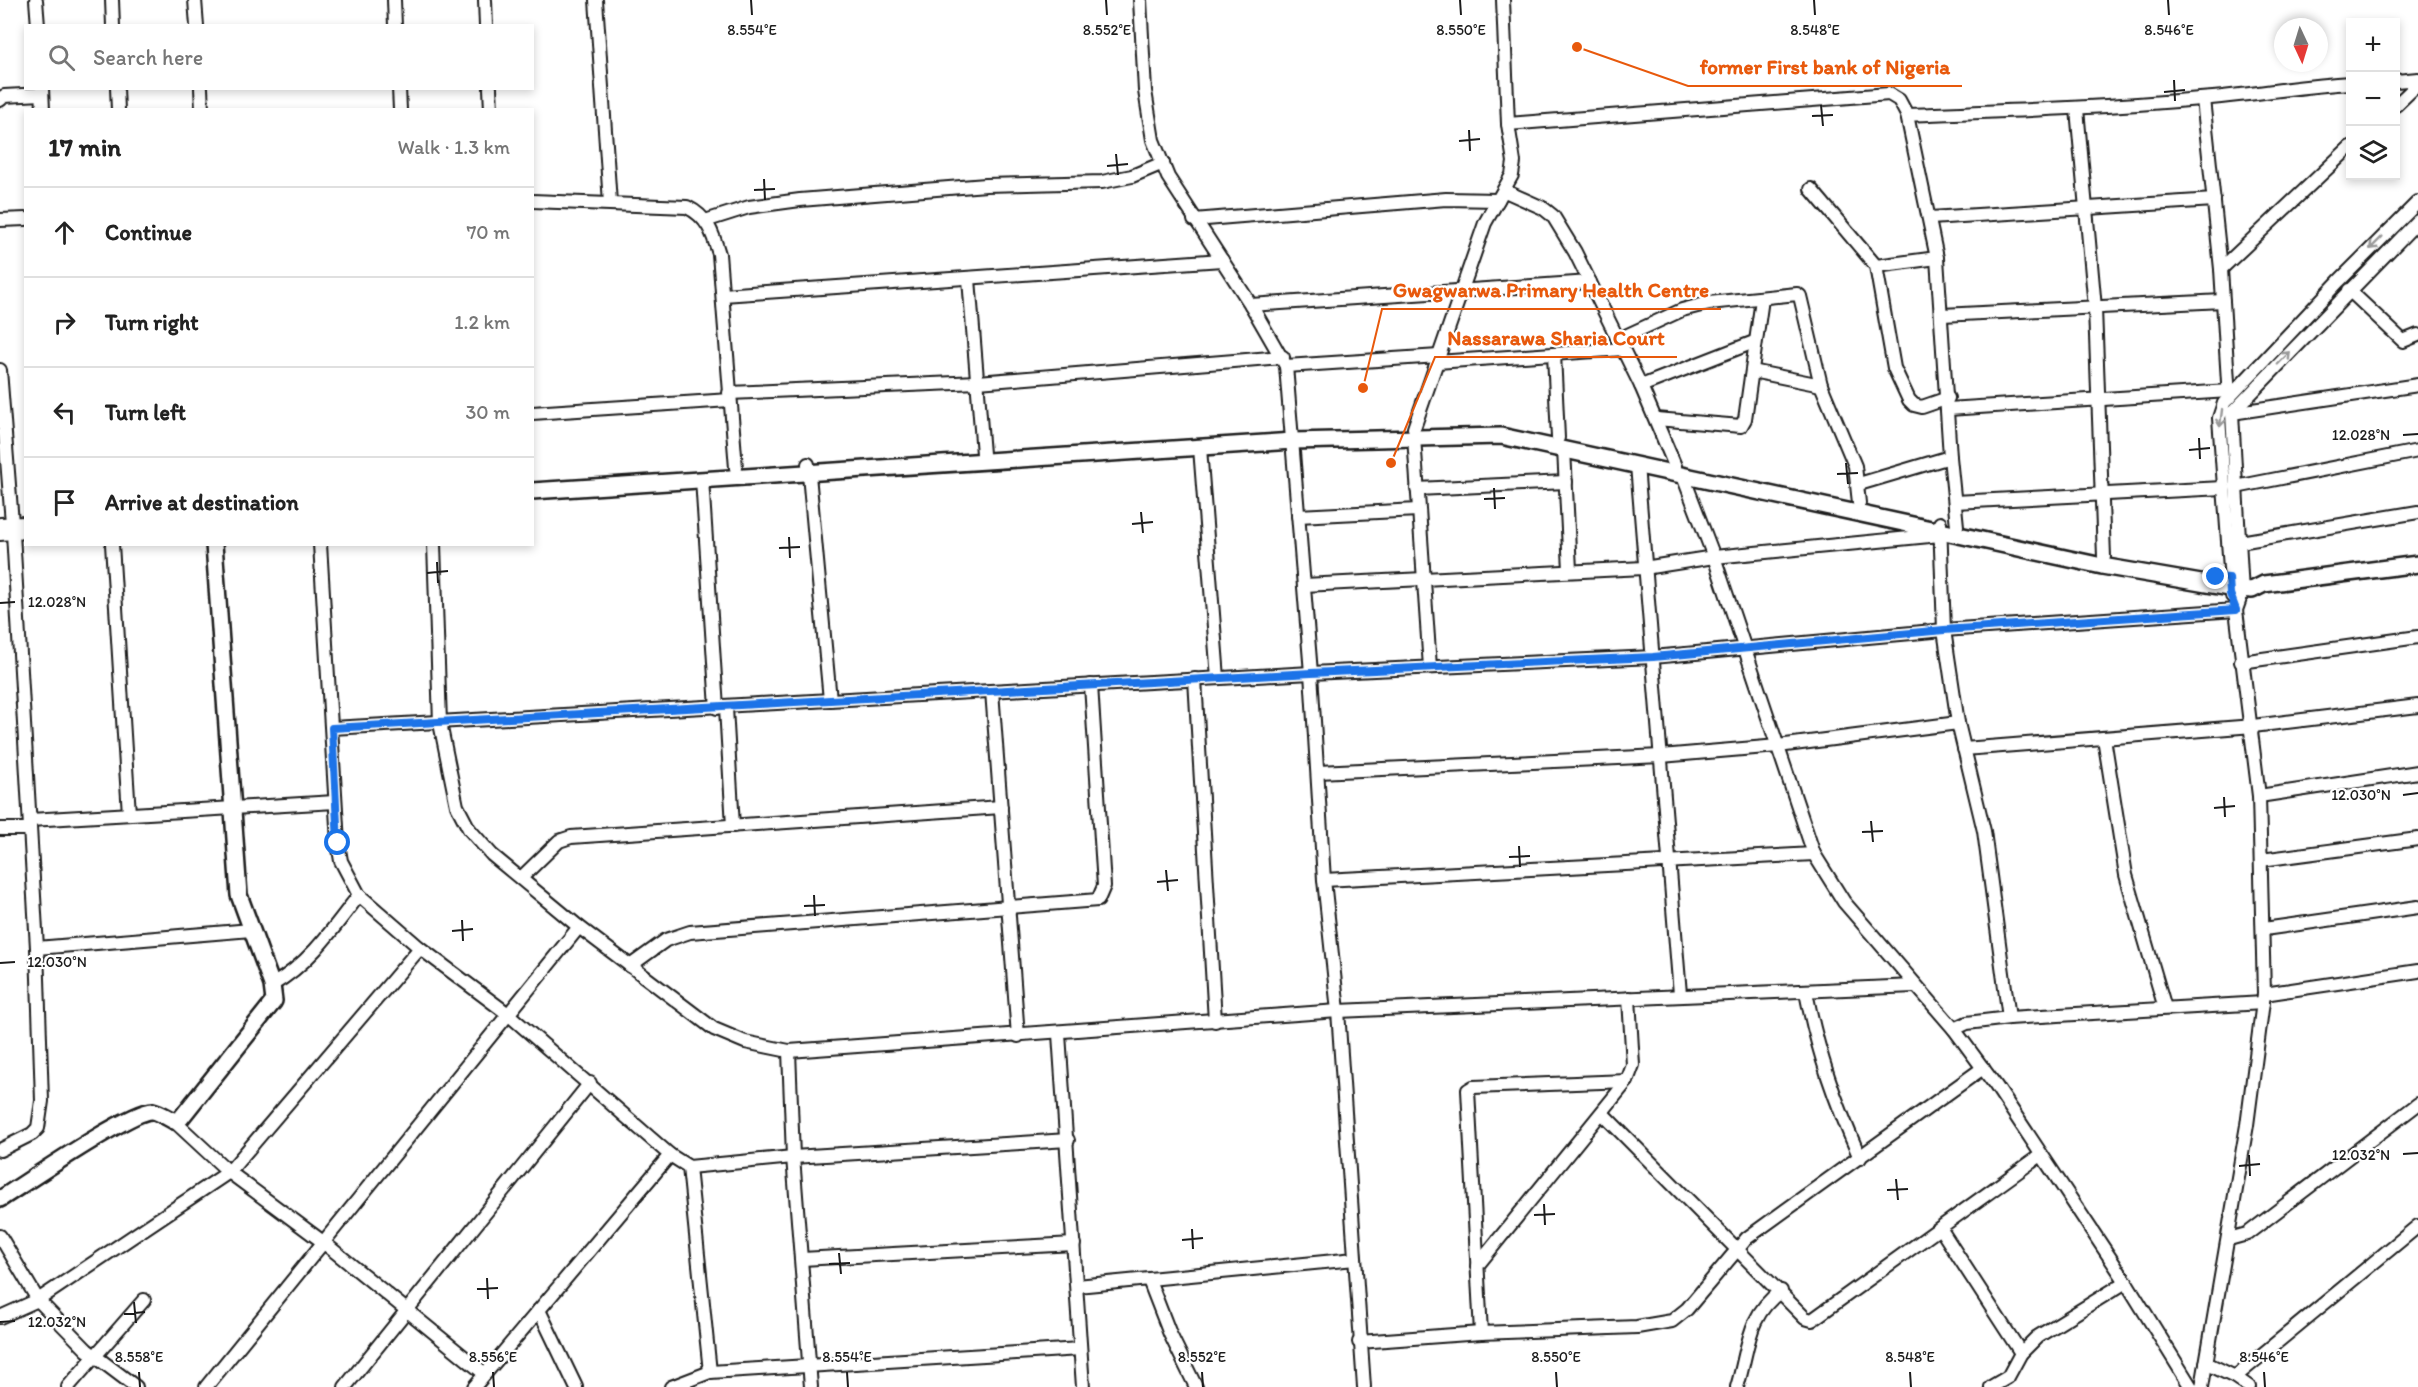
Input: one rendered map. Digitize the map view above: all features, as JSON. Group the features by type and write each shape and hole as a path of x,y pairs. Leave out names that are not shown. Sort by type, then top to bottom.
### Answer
{"street":[{"path":"36,0 38,24"},
{"path":"112,0 113,24"},
{"path":"195,0 197,24"},
{"path":"394,0 395,24"},
{"path":"484,0 486,24"},
{"path":"596,0 610,203"},
{"path":"1140,0 1145,91 1153,140 1168,177 1285,361 1311,673 1324,880 1338,1011 1359,1342 1364,1387"},
{"path":"1430,667 1414,433 1460,290 1485,224 1502,195 1514,162 1508,124 1503,0"},
{"path":"2400,81 2418,82"},
{"path":"2400,101 2418,82"},
{"path":"1907,115 2077,109 2203,99 2306,85 2346,83"},
{"path":"117,90 118,108"},
{"path":"201,90 202,108"},
{"path":"399,90 400,108"},
{"path":"490,90 491,108"},
{"path":"0,100 4,96 42,91 43,108"},
{"path":"1508,124 1888,94 1899,100 1907,115 1937,258 1950,457 1957,526"},
{"path":"2203,99 2221,269 2229,394"},
{"path":"2077,109 2095,308 2104,558"},
{"path":"2221,269 2346,151"},
{"path":"705,221 750,207 800,200 986,185 1102,182 1132,176 1163,163"},
{"path":"1811,189 1876,266 1894,368 1909,400 1914,405 1922,407 1948,404 2229,394"},
{"path":"1194,220 1502,195 1543,208 1553,216 1621,344 1679,471 1714,557 1814,854 1844,902 1914,986 1954,1029 1983,1068 2126,1282 2192,1387"},
{"path":"1930,218 2087,210 2214,200"},
{"path":"534,201 687,207 702,215 713,232 719,254 736,468"},
{"path":"2235,584 2240,542 2219,418 2224,403 2229,394 2339,280 2418,202"},
{"path":"0,220 24,219"},
{"path":"2202,1387 2229,1239 2263,998 2264,929 2259,796 2253,726 2241,662 2229,487 2232,413 2418,221"},
{"path":"1876,266 1937,258"},
{"path":"723,295 1222,260"},
{"path":"969,279 982,454"},
{"path":"1251,305 1590,282"},
{"path":"2349,290 2403,341 2418,335"},
{"path":"534,413 729,397 1285,361 1438,359 1554,354 1621,344 1682,310 1708,303 1762,299 1794,292 1800,296 1821,385 1855,466 1859,484 1859,503"},
{"path":"1656,419 1741,426 1745,419 1754,342 1762,299"},
{"path":"1941,315 2223,301"},
{"path":"1641,386 1754,342"},
{"path":"1554,354 1566,482 1570,570"},
{"path":"0,370 13,528 37,948 42,1101 40,1121 32,1134 0,1150"},
{"path":"1752,371 1821,385"},
{"path":"2232,413 2418,385"},
{"path":"534,491 702,479 982,454 1502,427 1637,465 1859,503 1940,530"},
{"path":"534,481 736,468 809,469 1200,448 1293,437"},
{"path":"1561,443 2102,566 2235,584 2264,584 2418,564"},
{"path":"1200,448 1218,678"},
{"path":"1955,502 2229,487 2418,451"},
{"path":"1859,484 1950,457"},
{"path":"1637,465 1680,994"},
{"path":"809,469 830,700"},
{"path":"702,479 733,826"},
{"path":"1417,489 1566,482"},
{"path":"1298,516 1418,510"},
{"path":"2240,542 2418,512"},
{"path":"1304,585 1644,568 1957,526 2235,584"},
{"path":"0,534 13,528"},
{"path":"1940,530 1944,630 1958,723 1984,831 2009,1018"},
{"path":"112,546 129,814"},
{"path":"174,1121 181,1118 272,1004 272,985 239,895 214,546"},
{"path":"320,546 335,802 341,861 359,895 420,948 508,1014 670,1155 689,1167 793,1157 1068,1140"},
{"path":"434,546 440,723 462,818 492,855 579,927 714,1029 745,1042 789,1051 1059,1034 1338,1011 1680,994 1806,992 1914,986"},
{"path":"332,728 722,708 1311,673 1653,657 1944,630 2236,608"},
{"path":"2241,662 2418,637"},
{"path":"1196,680 1215,1021"},
{"path":"630,966 666,940 690,932 1008,909 1098,900 1103,892 1091,685"},
{"path":"992,691 1018,1036"},
{"path":"1964,750 2253,726 2418,706"},
{"path":"1318,772 1661,756 1778,746 1958,723"},
{"path":"2104,738 2126,874 2165,1008"},
{"path":"2259,796 2418,772"},
{"path":"0,829 129,814 335,802"},
{"path":"522,878 559,841 572,837 1000,807"},
{"path":"2261,860 2418,839"},
{"path":"1324,880 1814,854"},
{"path":"272,985 292,974 306,960 359,895"},
{"path":"2264,929 2418,907"},
{"path":"206,1387 579,927"},
{"path":"37,948 251,930"},
{"path":"0,1317 38,1300 229,1172 420,948"},
{"path":"1954,1029 1967,1023 2009,1018 2165,1008 2263,998 2418,971"},
{"path":"1806,992 1816,1045 1860,1158"},
{"path":"1477,1266 1628,1081 1633,1065 1629,998"},
{"path":"1059,1034 1083,1387"},
{"path":"789,1051 793,1157 811,1387"},
{"path":"1359,1342 1662,1324 1672,1321 1688,1309 1747,1238 1983,1068"},
{"path":"1481,1333 1468,1090 1473,1087 1628,1081"},
{"path":"345,1387 590,1083"},
{"path":"2229,1239 2247,1234 2416,1110"},
{"path":"0,1198 118,1126 145,1112 154,1111 174,1121 229,1172 323,1242 485,1374"},
{"path":"1602,1113 1781,1291 1805,1318 1812,1320 2041,1155"},
{"path":"474,1387 670,1155"},
{"path":"689,1167 710,1372"},
{"path":"2235,1377 2418,1226"},
{"path":"1940,1228 2021,1353"},
{"path":"0,1236 38,1300 94,1356 136,1387"},
{"path":"802,1259 1074,1244"},
{"path":"1077,1286 1149,1281 1355,1258"},
{"path":"1149,1281 1170,1334 1196,1387"},
{"path":"1991,1387 2008,1377 2021,1353 2051,1327 2126,1282"},
{"path":"1737,1387 1753,1321 1768,1300 1781,1291"},
{"path":"68,1387 144,1300"},
{"path":"539,1310 576,1387"},
{"path":"670,1387 710,1372 1080,1349"},
{"path":"2206,1363 2235,1377 2249,1387"}],"place":[{"name":"former First bank of Nigeria","path":"1577,47"},
{"name":"Gwagwarwa Primary Health Centre","path":"1363,388"},
{"name":"Nassarawa Sharia Court","path":"1391,463"}],"route":[{"path":"338,843 332,728 726,708 1311,673 1653,657 1944,630 2236,610 2230,594 2229,578 2216,577"}]}
